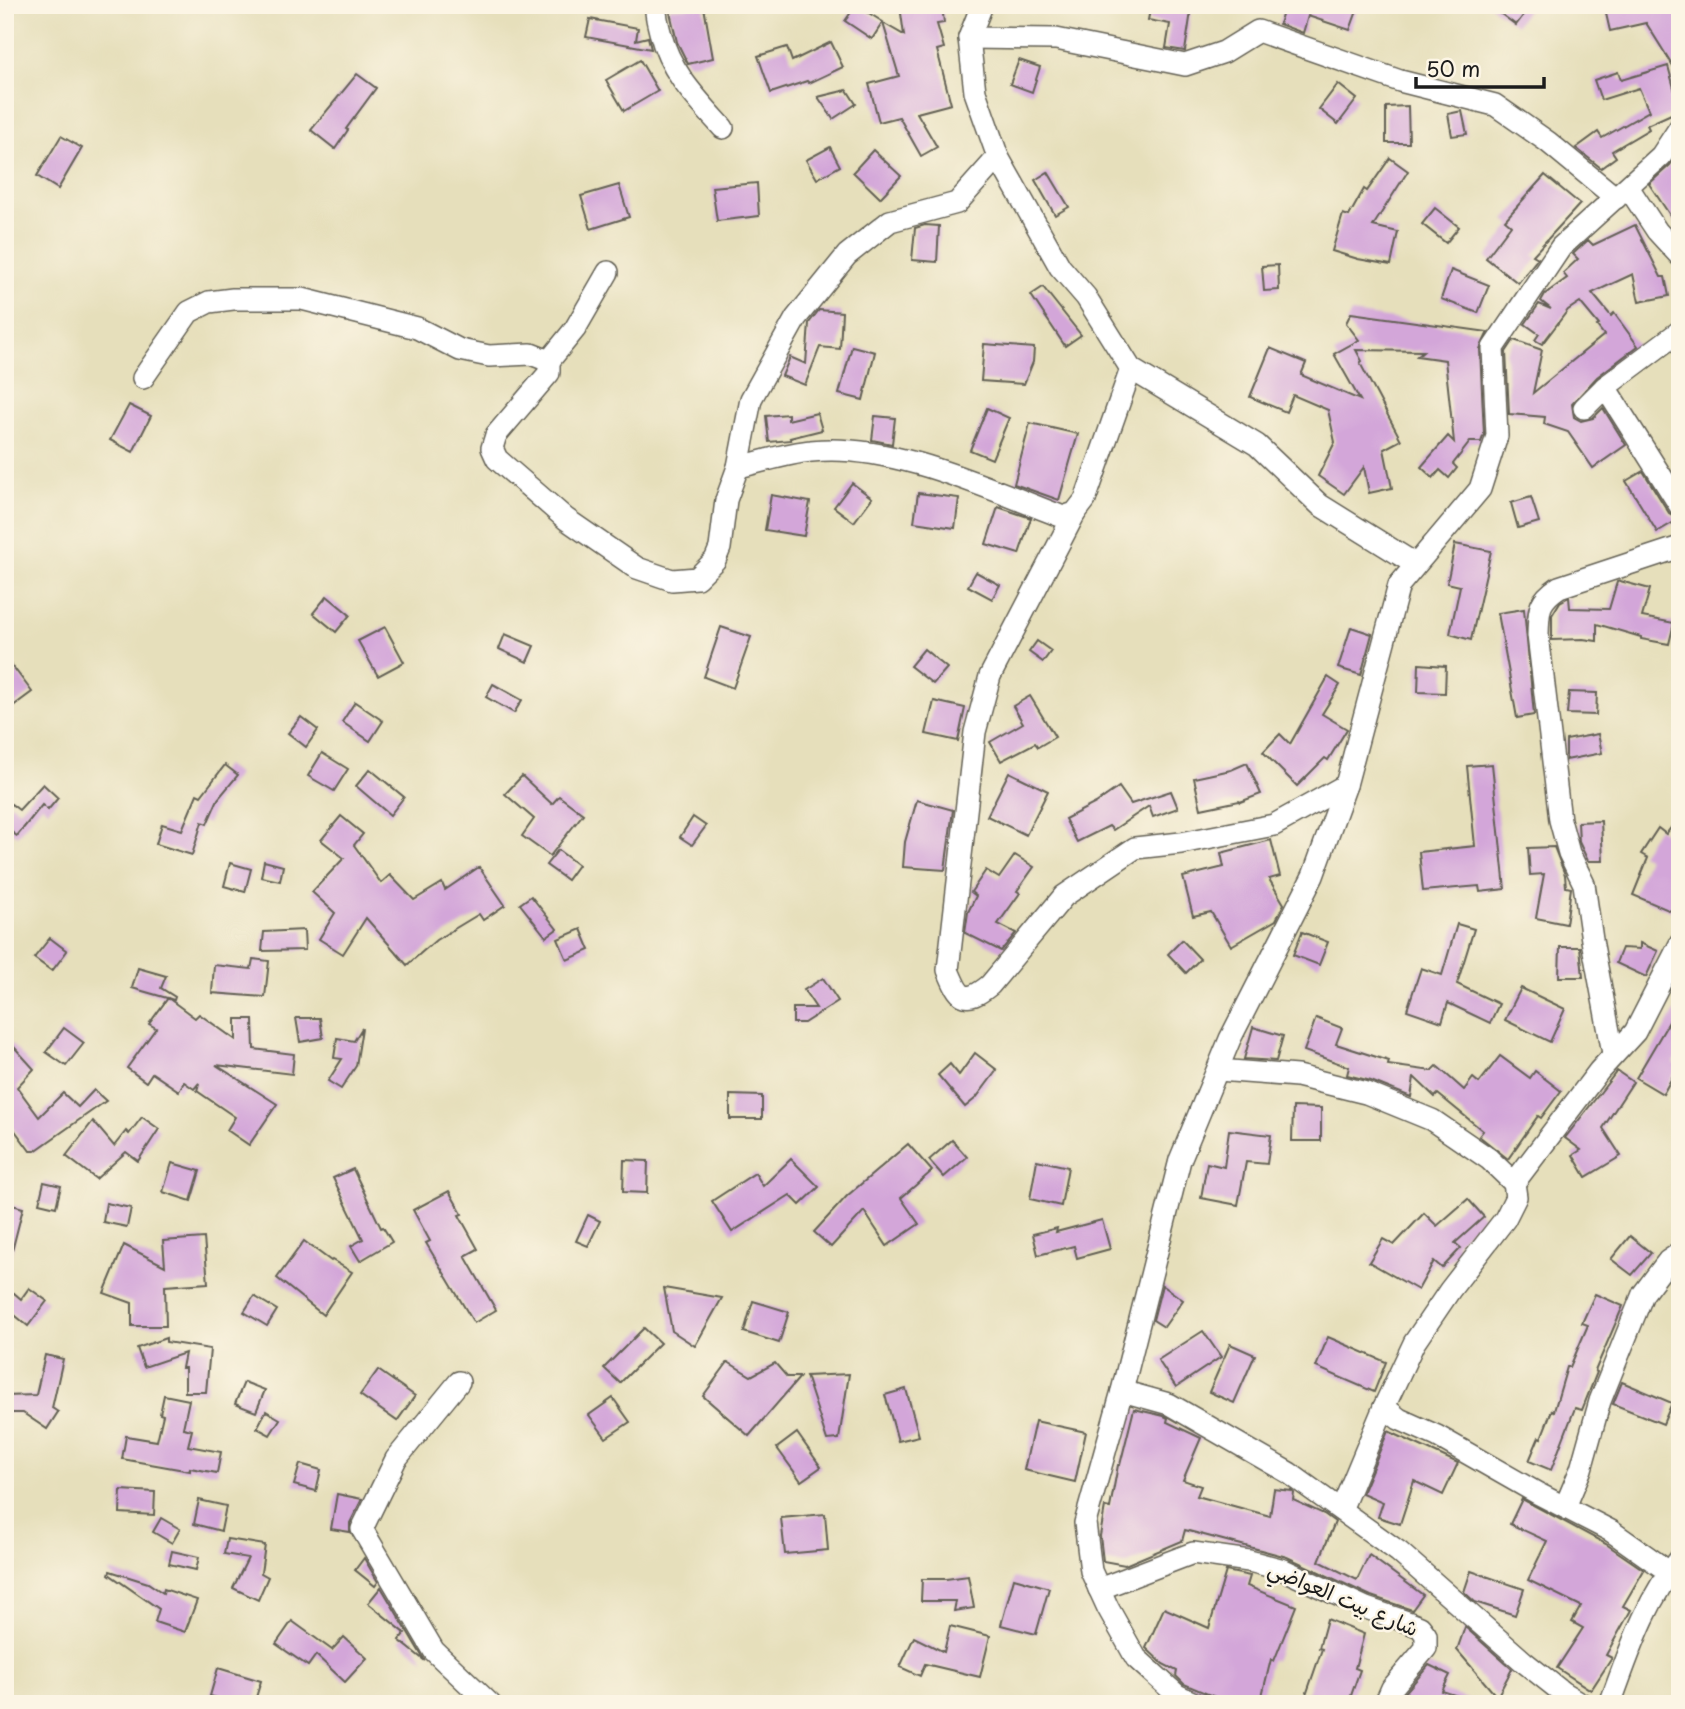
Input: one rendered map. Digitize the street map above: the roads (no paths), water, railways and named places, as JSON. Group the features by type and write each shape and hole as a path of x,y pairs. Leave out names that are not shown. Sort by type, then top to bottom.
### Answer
{"street":[{"path":"656,5 655,13 671,65 686,87 723,128"},
{"path":"982,5 969,38 975,93 998,157 1060,267 1086,297 1131,369 1257,445 1320,505 1415,564"},
{"path":"969,38 1056,39 1185,65 1224,52 1258,32 1400,81 1495,105 1622,192 1680,256"},
{"path":"1196,1704 1177,1695 1136,1658 1091,1571 1085,1523 1122,1391 1180,1160 1230,1039 1313,876 1346,785 1399,585 1480,489 1497,436 1493,348 1561,247 1661,156 1680,127"},
{"path":"608,272 575,329 549,361 549,373 496,435 492,448 497,459 566,519 637,568 672,580 697,578 715,560 720,548 726,500 738,467 751,399 796,318 847,255 890,221 957,203 998,157"},
{"path":"143,377 189,312 209,302 233,299 302,299 417,328 460,350 489,356 531,354 549,361"},
{"path":"1584,408 1605,387 1680,331"},
{"path":"1131,369 1085,500 1075,513 990,676 975,732 948,970 956,990 965,996 976,996 990,985 1064,896 1135,848 1181,843 1273,825 1346,785"},
{"path":"1605,387 1680,506"},
{"path":"738,467 811,451 865,452 944,472 1063,517 1075,513"},
{"path":"1613,1053 1584,884 1569,853 1560,820 1538,635 1540,605 1547,595 1559,587 1680,547"},
{"path":"1514,1183 1613,1053 1635,1032 1680,944"},
{"path":"1218,1070 1297,1076 1366,1093 1432,1120 1489,1158 1514,1183 1516,1197 1505,1219 1450,1290 1414,1343 1341,1510"},
{"path":"1565,1507 1581,1469 1600,1401 1643,1294 1668,1261 1680,1253"},
{"path":"459,1382 396,1459 362,1529 434,1651 490,1704"},
{"path":"1122,1391 1169,1404 1289,1473 1399,1552 1524,1662 1582,1704"},
{"path":"1384,1407 1399,1419 1437,1436 1675,1565 1642,1620 1610,1704"},
{"name":"شارع بيت العواضي","path":"1099,1589 1193,1553 1250,1561 1284,1570 1366,1608 1410,1623 1426,1635 1426,1648 1392,1688 1385,1704"}]}
